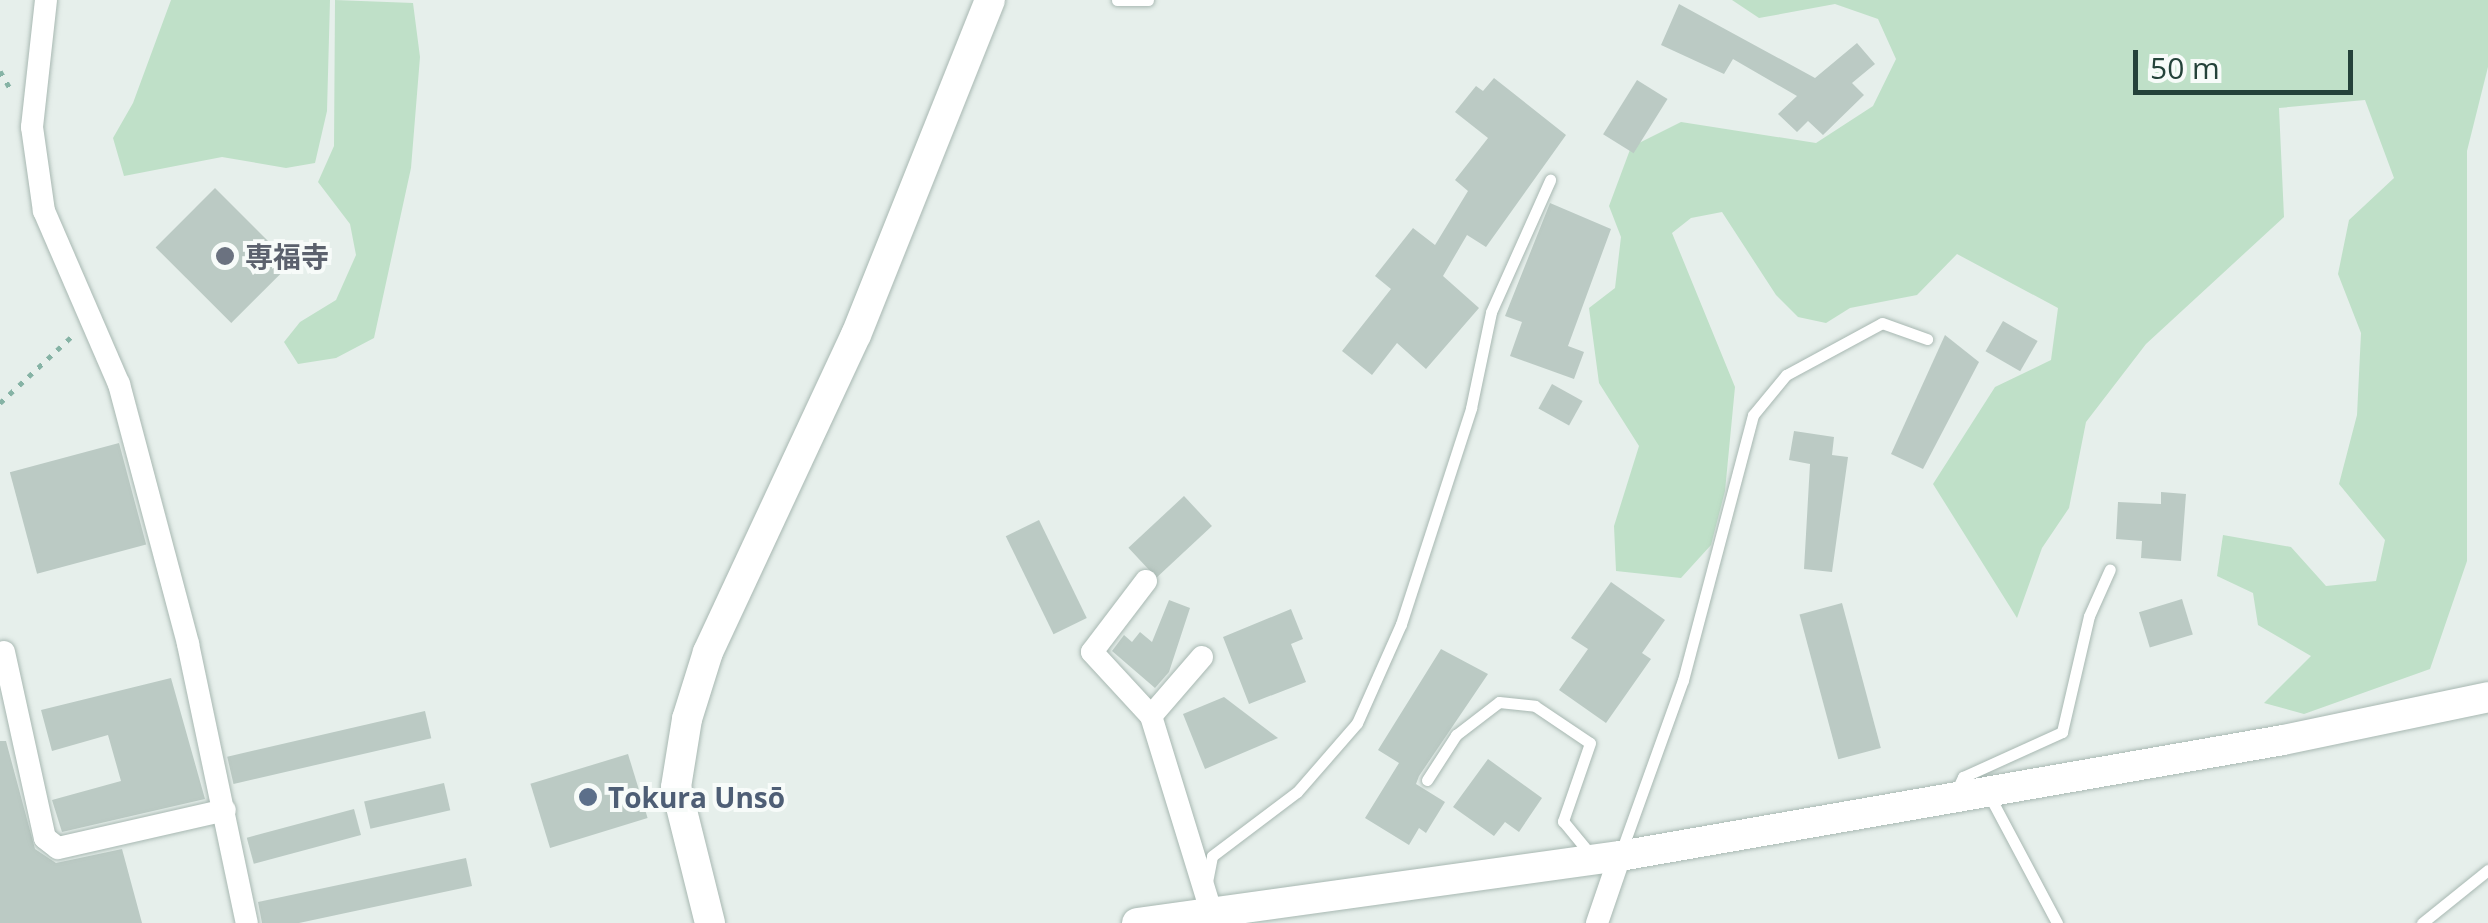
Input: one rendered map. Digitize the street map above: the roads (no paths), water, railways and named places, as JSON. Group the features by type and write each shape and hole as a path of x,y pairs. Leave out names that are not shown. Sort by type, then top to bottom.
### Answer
{"street":[{"path":"46,0 32,127 44,211 119,384 224,810 247,923"},
{"path":"710,923 676,787 687,719 708,652 856,335 990,0"},
{"path":"1146,581 1092,652 1151,716 1215,907"},
{"path":"4,652 44,838 58,848 224,810"},
{"path":"1151,716 1202,657"},
{"path":"1137,923 1215,907 1607,857 1988,792 2488,697"},
{"path":"1598,923 1607,857"}],"lane":[{"path":"1117,0 1148,0"},
{"path":"1215,907 1212,856 1297,792 1357,723 1401,624 1472,408 1491,312 1550,180"},
{"path":"1427,780 1456,735 1499,702 1535,706 1590,744 1563,822 1607,857 1683,680 1753,416 1786,375 1882,323 1927,339"},
{"path":"1953,798 1963,777 2062,732 2089,616 2110,569"},
{"path":"1988,792 2057,923"},
{"path":"2422,923 2488,870"}],"place":[{"name":"専福寺","path":"225,256"},
{"name":"Tokura Unsō","path":"588,797"}]}
